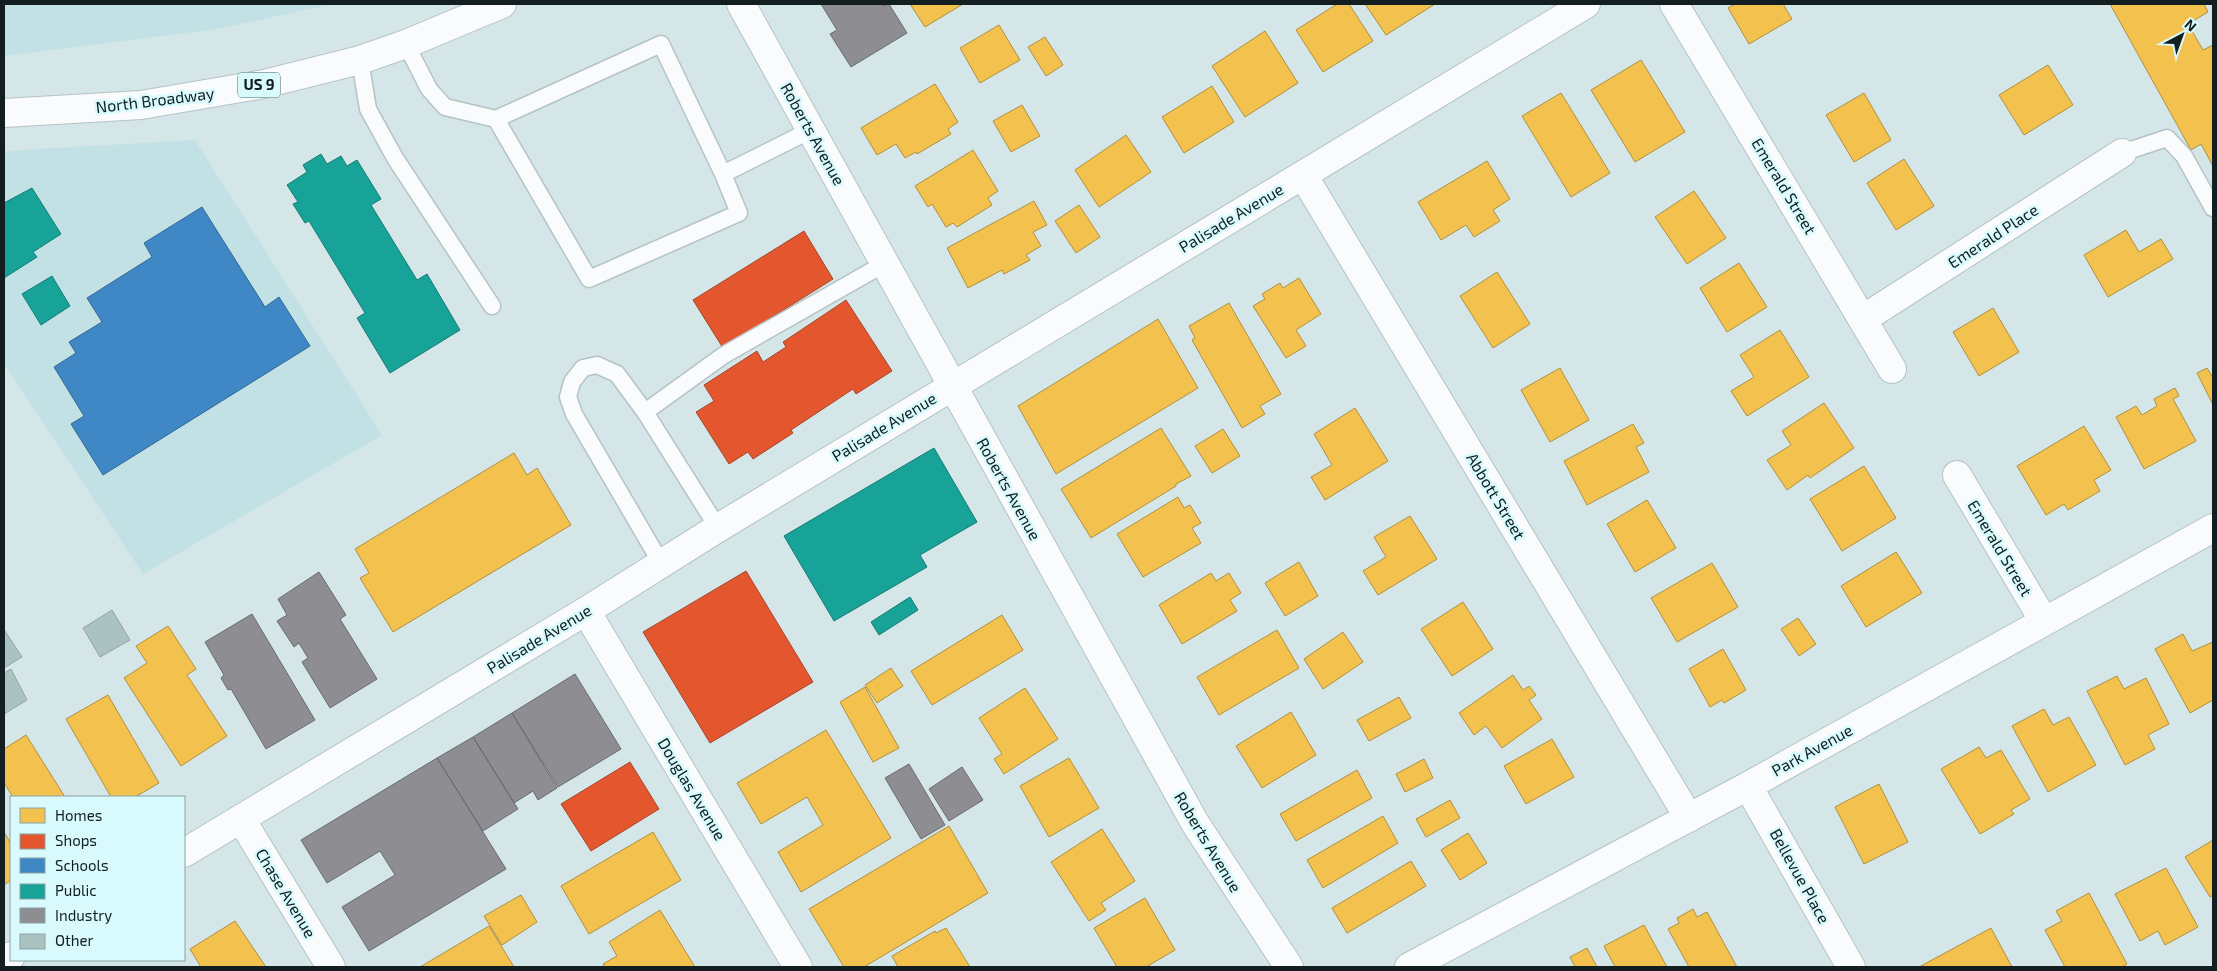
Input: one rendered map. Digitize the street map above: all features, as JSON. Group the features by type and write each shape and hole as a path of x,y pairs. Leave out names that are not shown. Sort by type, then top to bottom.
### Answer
{"street":[{"name":"North Broadway","path":"4,113 141,105 264,84 360,60 406,44 502,4"},
{"name":"Roberts Avenue","path":"741,4 1195,823 1289,967"},
{"name":"Palisade Avenue","path":"185,852 586,611 661,563 952,386 1586,4"},
{"name":"Emerald Street","path":"1674,4 1892,369"},
{"name":"Emerald Place","path":"1863,319 2122,153"},
{"name":"Abbott Street","path":"1303,175 1689,818"},
{"name":"Emerald Street","path":"1957,475 2044,621"},
{"name":"Park Avenue","path":"1409,967 1748,786 2213,528"},
{"name":"Douglas Avenue","path":"586,611 798,967"},
{"name":"Bellevue Place","path":"1748,786 1851,967"},
{"name":"Chase Avenue","path":"241,819 331,967"}],"lane":[{"path":"406,44 429,89 445,107 496,118 661,44 739,213 589,279 496,118"},
{"path":"360,60 368,109 395,158 492,306"},
{"path":"722,174 811,130"},
{"path":"2122,153 2167,138 2184,156 2213,208"},
{"path":"645,412 724,355 884,264"},
{"path":"661,563 574,414 568,397 572,382 583,368 597,365 617,374 645,412 718,528"}],"shaded area":[{"path":"4,4 333,4 216,29 4,56"},
{"path":"195,140 382,435 143,574 4,364 4,151"}],"building: Homes":[{"path":"910,4 963,4 925,27"},
{"path":"1337,4 1349,4 1373,41 1323,72 1296,30"},
{"path":"1365,4 1435,4 1386,35"},
{"path":"1735,4 1783,4 1792,19 1749,44 1728,8"},
{"path":"2110,4 2204,4 2208,12 2188,24 2203,50 2213,45 2213,166 2201,144 2191,150"},
{"path":"999,25 1020,60 980,83 960,48"},
{"path":"1265,31 1298,83 1245,117 1212,66"},
{"path":"1045,37 1063,65 1046,76 1028,47"},
{"path":"1641,60 1685,132 1635,162 1591,90"},
{"path":"2048,65 2073,105 2024,135 1999,95"},
{"path":"935,84 958,122 948,129 951,134 917,154 916,152 905,158 896,144 877,155 861,128"},
{"path":"1212,86 1234,122 1184,153 1162,117"},
{"path":"1561,93 1610,173 1571,197 1522,116"},
{"path":"1864,93 1891,140 1854,162 1826,115"},
{"path":"1022,105 1040,136 1011,152 993,121"},
{"path":"1126,135 1151,172 1099,207 1075,170"},
{"path":"973,150 998,191 988,198 992,205 957,227 953,223 946,227 932,204 928,207 915,186"},
{"path":"1904,159 1934,206 1896,230 1867,183"},
{"path":"1487,161 1510,199 1493,210 1500,221 1474,237 1466,225 1441,240 1418,202"},
{"path":"1694,191 1726,238 1687,264 1655,217"},
{"path":"1034,201 1047,225 1033,232 1041,246 1026,255 1030,260 1004,274 1002,270 968,288 947,248"},
{"path":"1079,205 1100,237 1076,253 1055,221"},
{"path":"2126,230 2139,252 2161,239 2173,259 2108,297 2084,255"},
{"path":"1739,263 1767,307 1727,332 1700,288"},
{"path":"1497,272 1530,324 1493,348 1460,296"},
{"path":"1299,278 1321,314 1296,330 1306,346 1286,358 1253,306 1265,299 1262,294 1280,283 1283,288"},
{"path":"1229,303 1281,394 1260,406 1265,414 1242,428 1192,340 1195,338 1189,326"},
{"path":"1993,308 2019,352 1979,376 1953,332"},
{"path":"1158,319 1198,388 1056,474 1018,406"},
{"path":"1780,330 1809,377 1747,416 1731,391 1754,377 1740,355"},
{"path":"1560,368 1589,420 1550,442 1521,390"},
{"path":"2207,368 2213,375 2213,405 2197,373"},
{"path":"2175,388 2179,396 2173,399 2196,441 2144,469 2116,417 2136,406 2142,415 2157,406 2154,399"},
{"path":"1824,403 1854,448 1810,478 1808,475 1787,490 1767,460 1791,445 1782,431"},
{"path":"1355,408 1388,461 1325,500 1311,477 1332,465 1314,434"},
{"path":"1633,424 1644,443 1636,447 1649,472 1587,505 1564,461"},
{"path":"2084,426 2111,470 2094,480 2100,491 2068,510 2064,504 2046,515 2017,466"},
{"path":"1161,428 1191,476 1091,538 1061,489"},
{"path":"1223,429 1240,456 1212,473 1195,446"},
{"path":"514,453 527,475 537,468 571,525 393,632 360,578 369,573 355,549"},
{"path":"1864,466 1896,518 1842,551 1810,499"},
{"path":"1178,497 1184,508 1190,505 1201,523 1192,528 1201,543 1143,577 1117,534"},
{"path":"1647,500 1676,548 1635,572 1607,524"},
{"path":"1410,516 1437,559 1378,595 1363,571 1386,557 1374,537"},
{"path":"1896,552 1922,593 1866,627 1841,586"},
{"path":"1299,562 1318,596 1285,616 1265,583"},
{"path":"1712,563 1738,607 1677,642 1651,598"},
{"path":"1211,573 1216,581 1229,573 1241,593 1230,600 1237,611 1182,644 1159,605"},
{"path":"1463,602 1493,649 1452,676 1421,629"},
{"path":"1002,615 1023,650 932,705 911,671"},
{"path":"1798,618 1816,644 1799,656 1781,629"},
{"path":"168,626 196,669 187,675 227,736 181,766 124,678 147,663 136,646"},
{"path":"1277,630 1299,668 1219,715 1197,677"},
{"path":"1343,632 1363,662 1323,689 1304,659"},
{"path":"2183,634 2192,651 2213,642 2213,700 2190,713 2155,649"},
{"path":"1723,649 1746,690 1724,703 1722,700 1710,707 1689,669"},
{"path":"891,668 903,686 877,703 865,685"},
{"path":"1513,675 1523,690 1529,686 1536,695 1529,700 1542,719 1502,748 1486,726 1474,735 1459,713"},
{"path":"2117,676 2124,689 2146,678 2169,724 2148,735 2155,749 2125,765 2087,691"},
{"path":"865,687 899,748 873,762 840,702"},
{"path":"1025,688 1058,739 1004,774 994,759 1002,754 979,718"},
{"path":"108,695 159,783 137,796 110,796 66,719"},
{"path":"1399,697 1411,718 1369,741 1357,720"},
{"path":"2044,709 2053,725 2069,717 2096,765 2048,792 2012,726"},
{"path":"1291,712 1316,755 1262,788 1236,746"},
{"path":"826,730 891,838 801,892 778,852 823,825 807,797 761,824 737,783"},
{"path":"26,735 64,796 12,796 4,783 4,749"},
{"path":"1552,739 1574,777 1526,804 1504,766"},
{"path":"1979,747 1986,758 2001,750 2030,799 2011,810 2014,814 1980,834 1941,769"},
{"path":"1069,758 1099,808 1049,837 1020,786"},
{"path":"1424,759 1433,778 1405,792 1396,774"},
{"path":"1357,770 1372,798 1296,841 1280,814"},
{"path":"1879,784 1908,842 1864,864 1835,807"},
{"path":"1450,800 1460,818 1426,837 1416,819"},
{"path":"1383,816 1398,843 1323,888 1307,860"},
{"path":"949,826 988,893 864,967 844,967 809,909"},
{"path":"1102,829 1135,881 1101,903 1106,910 1089,921 1051,862"},
{"path":"4,832 10,842 10,881 4,885"},
{"path":"653,832 681,880 589,934 561,886"},
{"path":"1468,833 1487,863 1460,880 1441,850"},
{"path":"2213,840 2213,895 2210,897 2185,857"},
{"path":"1411,861 1426,886 1347,933 1332,908"},
{"path":"2166,868 2198,927 2165,945 2158,931 2140,941 2115,894"},
{"path":"2089,893 2127,964 2122,967 2065,967 2045,930 2062,921 2056,911"},
{"path":"521,895 537,922 502,945 484,916"},
{"path":"1145,898 1175,950 1146,967 1117,967 1094,928"},
{"path":"1693,909 1697,917 1707,912 1737,967 1689,967 1668,929 1679,923 1677,918"},
{"path":"660,910 695,967 605,967 603,964 617,956 609,942"},
{"path":"235,921 266,967 201,967 190,949"},
{"path":"1644,925 1667,967 1615,967 1604,946"},
{"path":"489,926 514,967 420,967"},
{"path":"946,928 970,967 898,967 892,956 935,931 936,933"},
{"path":"1991,928 2012,967 1919,967"},
{"path":"1587,948 1597,967 1575,967 1570,957"}],"building: Shops":[{"path":"804,231 833,279 723,348 693,300"},
{"path":"846,300 892,371 856,394 853,389 791,430 793,433 753,459 748,452 729,464 696,412 714,401 704,385 757,351 763,362 786,347 783,342"},
{"path":"746,571 813,682 710,743 643,632"},
{"path":"630,762 659,809 591,851 561,804"}],"building: Schools":[{"path":"202,207 265,307 279,297 310,346 103,475 71,424 84,416 54,367 76,353 69,342 102,322 87,298 152,257 144,243"}],"building: Public":[{"path":"321,154 327,164 341,156 347,166 357,160 381,199 371,205 417,280 427,274 460,330 390,373 357,318 365,313 309,221 305,223 293,204 298,202 287,185 307,172 303,165"},
{"path":"32,188 61,234 33,252 37,257 4,278 4,203"},
{"path":"52,276 70,306 41,325 22,294"},
{"path":"934,448 977,522 920,555 927,567 834,621 784,536"},
{"path":"910,597 918,610 879,635 871,622"}],"building: Industry":[{"path":"821,4 881,4 882,6 889,4 907,33 851,67 830,34 837,30"},
{"path":"319,572 346,615 340,619 377,679 330,708 302,662 308,658 299,643 294,647 277,621 287,615 278,599"},
{"path":"252,614 315,720 266,749 231,689 228,690 221,678 224,675 205,642"},
{"path":"575,674 621,749 558,787 512,713"},
{"path":"512,713 557,788 538,800 533,791 514,803 473,737"},
{"path":"473,737 518,809 483,831 437,758"},
{"path":"437,758 506,869 369,951 342,907 395,875 380,851 327,883 301,840"},
{"path":"909,764 945,825 921,839 885,778"},
{"path":"962,767 983,800 949,821 929,789"}],"building: Other":[{"path":"112,610 130,640 100,657 83,628"},
{"path":"4,632 22,657 4,668"},
{"path":"11,669 27,700 4,714 4,673"}]}
